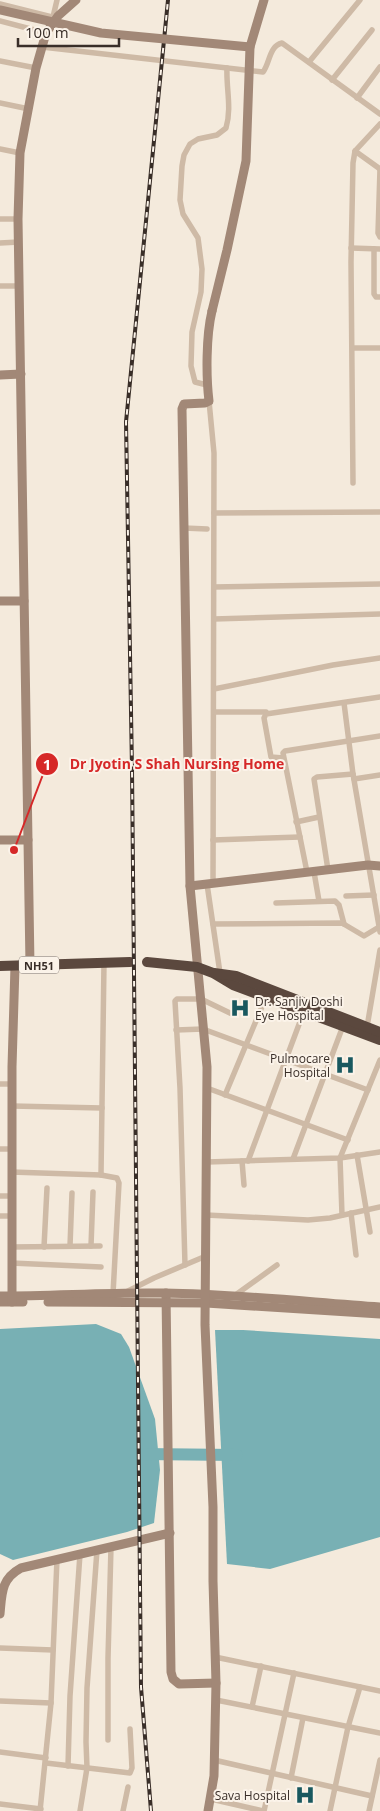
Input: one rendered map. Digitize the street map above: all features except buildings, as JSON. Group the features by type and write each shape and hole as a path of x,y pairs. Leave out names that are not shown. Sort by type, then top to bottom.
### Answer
{"highway":[{"name":"NH51","path":"0,966 130,962"},
{"path":"147,962 197,967 236,976 380,1032"},
{"path":"217,973 233,985 380,1040"}],"street":[{"path":"55,18 57,0"},
{"path":"30,966 18,219 20,153 36,68 46,32 55,18 76,0"},
{"path":"217,973 210,883 213,840 214,453 207,385 209,325 246,161 250,47 264,0"},
{"path":"309,62 360,0"},
{"path":"0,4 55,18"},
{"path":"0,10 101,33 250,47"},
{"path":"0,21 46,32"},
{"path":"332,80 372,30"},
{"path":"42,47 263,72 273,48 277,44 282,44 380,114"},
{"path":"0,61 36,68"},
{"path":"357,98 380,67"},
{"path":"207,385 195,382 191,366 192,332 201,292 202,269 198,238 183,214 180,200 182,166 184,155 190,144 198,139 217,135 226,128 229,117 226,84 227,68"},
{"path":"0,103 29,109"},
{"path":"353,483 351,248 353,163 355,151 380,124"},
{"path":"0,149 20,153"},
{"path":"355,151 380,169 378,233 380,237"},
{"path":"0,219 18,219"},
{"path":"0,243 19,242"},
{"path":"351,248 377,248 374,294 376,297 380,297"},
{"path":"0,286 19,286"},
{"path":"353,348 380,348"},
{"path":"0,375 21,374"},
{"path":"208,401 205,403 184,404 183,406 190,886 207,1067 205,1325 213,1507 216,1683 214,1760 211,1799 208,1811"},
{"path":"214,513 380,512"},
{"path":"184,528 207,528"},
{"path":"214,587 380,584"},
{"path":"0,601 24,601"},
{"path":"214,619 380,614"},
{"path":"214,689 305,670 380,658"},
{"path":"284,758 271,757 265,715 380,697"},
{"path":"213,924 344,924 362,935 380,929 353,777 344,703"},
{"path":"214,712 266,712"},
{"path":"319,901 296,822 283,753 285,751 380,736"},
{"path":"328,870 319,817 315,777 380,775"},
{"path":"296,822 319,817"},
{"path":"213,840 300,837"},
{"path":"0,840 28,840"},
{"path":"190,886 368,865 380,866"},
{"path":"346,896 374,895"},
{"path":"276,903 335,901 344,924"},
{"path":"367,1027 380,950"},
{"path":"101,1175 104,963"},
{"path":"12,1299 11,1149 15,966"},
{"path":"225,1095 266,997"},
{"path":"184,1265 180,1088 175,1001 177,999 201,999 232,1014"},
{"path":"244,1184 245,1161 304,1011"},
{"path":"293,1159 344,1026"},
{"path":"176,1030 204,1029 368,1090"},
{"path":"342,1215 340,1158 380,1060"},
{"path":"0,1084 12,1084"},
{"path":"207,1088 348,1140"},
{"path":"12,1106 102,1108"},
{"path":"0,1150 11,1149"},
{"path":"207,1162 340,1158 380,1152"},
{"path":"357,1155 370,1232"},
{"path":"11,1172 101,1175 117,1178 119,1182 110,1298"},
{"path":"44,1247 46,1188"},
{"path":"91,1246 93,1192"},
{"path":"70,1246 72,1193"},
{"path":"0,1196 11,1196"},
{"path":"206,1216 308,1220 380,1207"},
{"path":"351,1213 356,1255"},
{"path":"0,1216 11,1216"},
{"path":"11,1247 100,1246"},
{"path":"110,1298 206,1256"},
{"path":"11,1263 101,1267"},
{"path":"232,1297 277,1265"},
{"path":"124,1293 166,1298"},
{"path":"0,1296 12,1299"},
{"path":"206,1299 232,1297 365,1310 380,1314"},
{"path":"166,1298 171,1672 179,1684 216,1683"},
{"path":"0,1302 12,1299 166,1298 365,1310 380,1307"},
{"path":"0,1614 3,1588 7,1578 21,1568 170,1533"},
{"path":"108,1740 111,1547"},
{"path":"80,1811 87,1768 87,1688 97,1550"},
{"path":"68,1766 70,1696 80,1554"},
{"path":"0,1804 40,1810 51,1703 58,1559"},
{"path":"0,1648 54,1650"},
{"path":"215,1657 380,1691"},
{"path":"252,1707 261,1666"},
{"path":"211,1799 263,1811 294,1673"},
{"path":"330,1811 348,1727 360,1687"},
{"path":"216,1700 380,1733"},
{"path":"0,1701 51,1703"},
{"path":"290,1778 303,1718"},
{"path":"0,1752 68,1766 127,1773 132,1771 130,1729"},
{"path":"214,1760 372,1796"},
{"path":"369,1811 372,1796 377,1790 380,1760"},
{"path":"123,1811 128,1787"}],"water":[{"path":"96,1324 121,1334 129,1347 155,1419 160,1470 154,1523 127,1532 13,1560 0,1554 0,1329"},
{"path":"215,1330 243,1330 380,1339 380,1537 270,1569 227,1564"}],"waterway":[{"path":"142,1454 237,1455"}],"railway":[{"path":"151,1811 141,1687 132,769 126,422 168,0"}],"place":[{"name":"Dr Jyotin S Shah Nursing Home","path":"14,850"},
{"name":"Dr. Sanjiv Doshi Eye Hospital","path":"240,1008"},
{"name":"Pulmocare Hospital","path":"345,1065"},
{"name":"Sava Hospital","path":"305,1795"}]}
